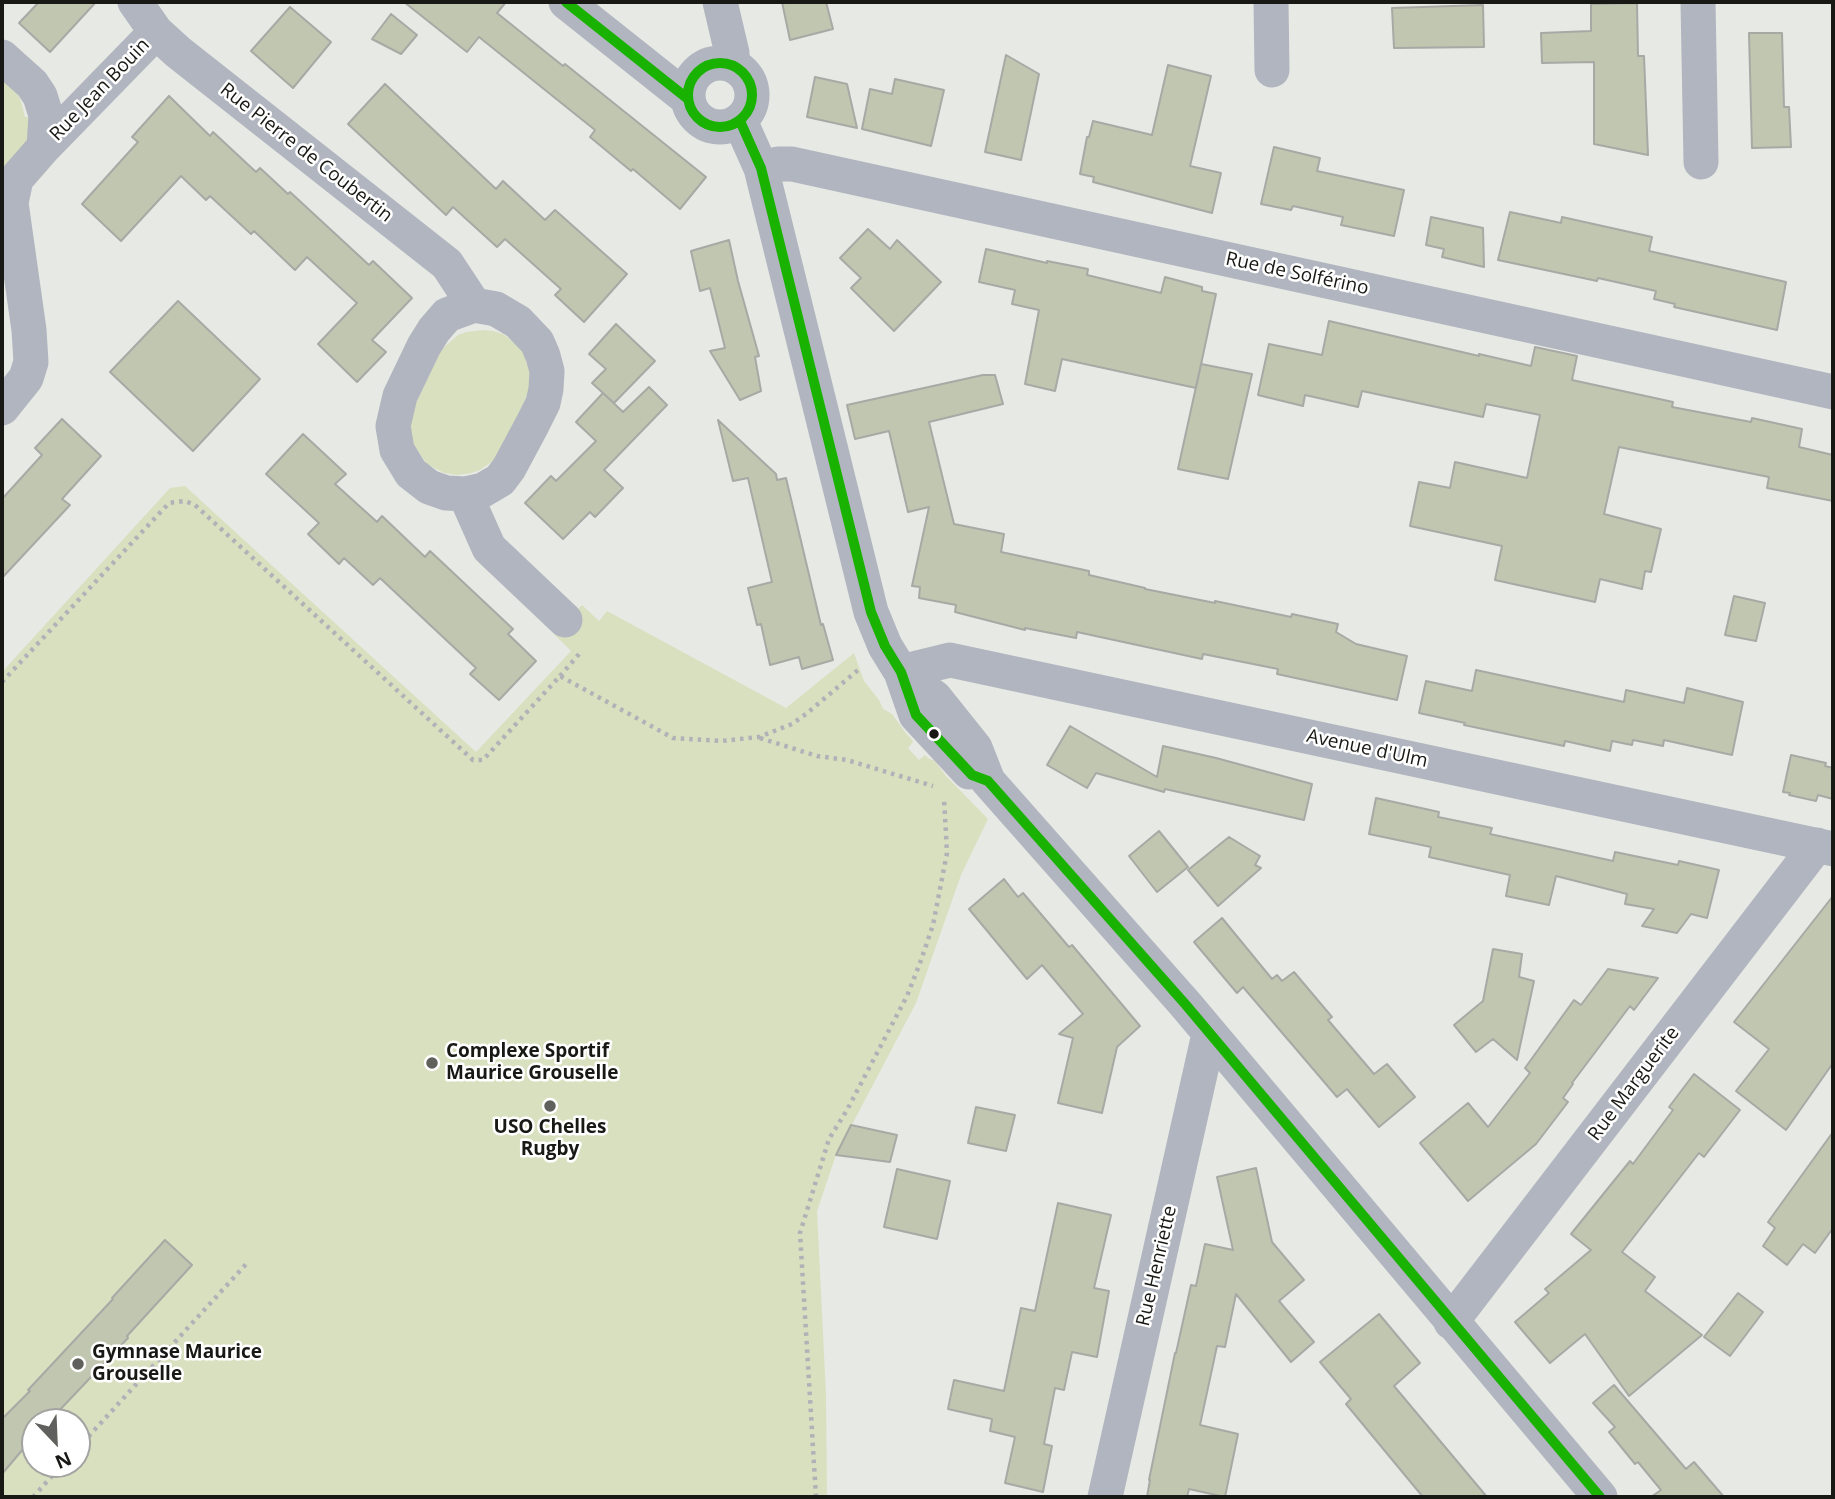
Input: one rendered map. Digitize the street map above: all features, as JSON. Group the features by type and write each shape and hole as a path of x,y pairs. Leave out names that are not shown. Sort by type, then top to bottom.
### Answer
{"street":[{"name":"Rue Pierre de Coubertin","path":"135,2 156,32 178,52 447,264 474,305"},
{"path":"566,2 688,99 696,117 712,127 722,128 740,121 747,114 753,96 747,77 732,65 721,63 710,65 693,78 688,99"},
{"path":"720,2 732,53 732,65"},
{"path":"1271,2 1272,70"},
{"path":"1698,2 1701,162"},
{"name":"Rue Jean Bouin","path":"2,408 26,378 31,362 9,182 156,32"},
{"name":"Rue Jean Bouin","path":"2,57 32,84 40,96 46,115 44,148"},
{"path":"740,121 761,169 871,612 885,646 901,672 916,715 972,775 988,781 1186,1005 1600,1497"},
{"name":"Rue de Solférino","path":"761,169 778,164 792,164 1833,392"},
{"path":"474,305 496,309 518,322 537,342 547,371 542,403 509,468 500,480 483,490 465,494 446,493 429,487 411,473 397,450 393,426 400,396 433,330 447,315 474,305"},
{"path":"465,494 489,548 565,620"},
{"name":"Avenue d'Ulm","path":"901,672 950,660 1820,846"},
{"name":"Rue Marguerite","path":"1451,1322 1820,846"},
{"name":"Rue Henriette","path":"1105,1497 1209,1034"}],"path":[{"path":"2,682 169,503 185,501 195,505 473,760 483,760 560,676 673,738 722,741 759,737 792,724 863,665"},
{"path":"759,737 817,756 847,760 893,773 944,790 947,853 933,925 907,996 829,1139 800,1233 816,1497"},
{"path":"91,1434 249,1261"},
{"path":"33,1497 50,1478"}],"green space":[{"path":"2,77 20,98 25,117 31,117 28,141 2,171"},
{"path":"484,330 503,334 522,351 530,370 529,391 494,460 471,473 444,473 427,464 413,444 410,430 412,411 443,348 458,335"},
{"name":"Complexe Sportif Maurice Grouselle","path":"185,486 476,752 571,651 554,634 582,605 599,621 607,611 786,708 854,653 864,681 883,709 892,714 912,740 908,748 919,760 925,755 934,760 988,819 961,875 916,1003 836,1155 817,1211 826,1395 827,1497 2,1497 2,672 170,488"}],"building":[{"path":"39,2 96,2 50,52 19,23"},
{"path":"404,2 506,2 497,13 706,177 680,209 590,137 595,130 479,37 467,52"},
{"path":"782,2 826,2 833,29 790,40"},
{"path":"1637,3 1638,56 1644,56 1648,155 1594,144 1594,62 1542,63 1541,33 1591,31 1591,4"},
{"path":"1483,5 1484,47 1394,48 1392,8"},
{"path":"290,7 331,42 293,88 251,51"},
{"path":"391,14 417,35 401,54 372,39"},
{"path":"1749,33 1782,33 1784,107 1789,107 1791,147 1752,148"},
{"path":"1006,55 1039,74 1021,160 985,152"},
{"path":"1168,65 1211,76 1190,166 1221,173 1212,213 1093,182 1094,177 1080,174 1093,121 1152,135"},
{"path":"815,77 847,84 857,128 807,117"},
{"path":"895,79 944,90 931,146 862,129 870,89 892,94"},
{"path":"385,84 496,189 503,181 545,220 555,210 627,274 584,322 555,295 561,289 505,239 497,247 453,207 446,215 348,124"},
{"path":"169,96 210,136 213,132 256,172 260,168 288,194 290,192 369,265 373,261 412,298 372,340 386,352 357,382 318,344 357,303 307,257 295,270 254,231 251,234 210,196 206,200 181,176 121,241 82,204 138,142 132,137"},
{"path":"1274,147 1320,158 1317,171 1404,190 1394,236 1341,225 1343,217 1293,206 1291,210 1261,204"},
{"path":"1510,212 1561,223 1562,217 1652,237 1649,251 1786,282 1777,330 1674,307 1675,304 1654,299 1656,291 1498,260"},
{"path":"1431,217 1483,228 1484,267 1442,257 1444,249 1426,245"},
{"path":"868,229 890,249 897,240 941,282 894,331 851,288 861,278 840,258"},
{"path":"729,240 759,356 755,357 761,391 740,400 710,351 725,348 710,288 700,291 691,251"},
{"path":"986,249 1088,269 1087,275 1161,293 1165,277 1202,287 1202,291 1216,294 1196,388 1062,359 1055,391 1025,384 1039,310 1012,304 1015,290 979,282"},
{"path":"178,301 260,379 193,451 110,372"},
{"path":"1329,321 1531,366 1535,347 1577,356 1572,380 1673,402 1672,407 1751,422 1752,418 1802,429 1799,447 1833,455 1833,501 1767,488 1769,477 1619,447 1604,514 1661,529 1651,572 1645,571 1642,589 1600,579 1595,602 1495,580 1502,546 1410,526 1419,482 1450,488 1455,462 1527,478 1540,415 1486,404 1483,417 1362,391 1358,407 1305,395 1303,406 1258,395 1269,344 1322,355"},
{"path":"616,324 655,361 614,403 592,383 606,369 589,354"},
{"path":"1201,364 1252,374 1228,479 1178,469"},
{"path":"983,375 995,375 1003,404 929,422 954,524 1004,534 1001,552 1089,571 1089,575 1215,603 1291,617 1292,614 1338,624 1336,632 1356,644 1407,656 1397,700 1277,674 1278,669 1203,654 1202,659 1077,632 1076,638 1025,630 955,612 956,605 919,598 920,587 912,586 929,507 908,512 889,431 855,439 847,405"},
{"path":"649,387 667,405 604,470 623,488 595,517 590,512 563,539 525,503 551,476 556,481 596,441 576,422 603,393 623,412"},
{"path":"62,419 101,456 62,499 70,505 2,578 2,499 42,455 35,448"},
{"path":"718,420 776,474 777,480 786,478 821,625 823,624 833,660 802,669 799,657 770,665 761,624 757,625 748,588 772,582 748,478 733,481"},
{"path":"303,434 346,474 335,484 377,522 382,516 425,557 430,551 513,629 508,634 536,661 499,700 470,674 476,668 380,578 373,585 344,558 339,564 308,534 319,523 266,474"},
{"path":"1734,596 1765,603 1756,641 1725,635"},
{"path":"1476,670 1624,702 1626,690 1684,703 1687,688 1743,702 1732,755 1664,740 1663,746 1633,740 1632,745 1612,741 1610,751 1565,741 1564,746 1419,713 1426,681 1472,691"},
{"path":"1070,726 1157,777 1163,746 1312,784 1304,820 1165,789 1164,792 1096,773 1087,788 1047,765"},
{"path":"1791,755 1826,763 1825,766 1833,768 1833,799 1818,795 1816,801 1783,792"},
{"path":"1376,798 1439,812 1438,817 1492,828 1490,834 1613,861 1615,852 1719,870 1707,918 1691,914 1677,933 1642,926 1654,909 1625,904 1627,894 1556,876 1549,905 1506,896 1510,875 1429,857 1431,847 1369,834"},
{"path":"1159,831 1188,867 1157,892 1129,856"},
{"path":"1229,837 1260,856 1255,865 1261,868 1218,906 1188,870"},
{"path":"1004,879 1018,897 1023,893 1069,947 1072,945 1140,1026 1117,1047 1102,1113 1058,1103 1073,1038 1059,1034 1083,1014 1042,965 1027,979 969,909"},
{"path":"1833,896 1833,1063 1786,1130 1736,1091 1769,1049 1734,1022"},
{"path":"1222,918 1272,979 1277,975 1282,981 1294,972 1332,1017 1328,1020 1374,1074 1387,1064 1415,1097 1379,1127 1347,1089 1337,1097 1243,987 1237,993 1194,942"},
{"path":"1493,949 1522,954 1519,977 1534,981 1517,1060 1493,1039 1476,1052 1454,1025 1483,1001"},
{"path":"1608,969 1658,978 1634,1010 1630,1006 1572,1083 1563,1098 1568,1102 1536,1144 1468,1201 1420,1143 1468,1103 1488,1127 1530,1073 1525,1068 1574,1000 1581,1005"},
{"path":"1694,1074 1740,1110 1704,1157 1699,1153 1622,1252 1655,1277 1645,1291 1702,1335 1629,1396 1585,1334 1550,1363 1515,1322 1549,1293 1545,1289 1591,1250 1571,1234 1630,1161 1633,1164 1673,1110 1669,1107"},
{"path":"976,1107 1015,1115 1006,1151 968,1143"},
{"path":"851,1125 897,1135 890,1162 836,1155"},
{"path":"1833,1132 1833,1228 1815,1253 1803,1244 1787,1265 1763,1246 1775,1228 1768,1222"},
{"path":"1256,1168 1272,1242 1304,1280 1279,1301 1314,1342 1291,1362 1236,1294 1225,1347 1217,1346 1200,1425 1238,1434 1225,1497 1189,1489 1187,1497 1147,1497 1175,1353 1191,1285 1196,1286 1205,1244 1233,1250 1217,1177"},
{"path":"897,1169 950,1181 937,1239 884,1227"},
{"path":"1058,1203 1111,1215 1094,1288 1109,1291 1097,1357 1072,1352 1064,1390 1055,1388 1044,1444 1052,1446 1043,1492 1005,1483 1015,1437 990,1431 992,1419 948,1409 954,1380 1004,1391 1021,1308 1035,1311"},
{"path":"165,1240 192,1265 62,1408 21,1408 21,1452 2,1474 2,1419"},
{"path":"1738,1293 1763,1312 1730,1356 1704,1337"},
{"path":"1379,1314 1420,1363 1394,1386 1487,1497 1423,1497 1346,1404 1351,1399 1320,1362"},
{"path":"1614,1385 1686,1469 1694,1462 1724,1497 1651,1497 1661,1490 1609,1432 1615,1427 1593,1403"}],"transit line":[{"path":"566,2 688,99"},
{"path":"720,63 732,65 743,72 750,83 752,95 750,107 743,118 732,125 720,127 708,125 697,118 690,107 688,95 690,83 697,72 708,65 720,63"},
{"path":"740,121 761,168 871,612 885,646 901,672 916,715 972,775 988,781 1186,1005 1600,1497"}],"place":[{"name":"Complexe Sportif Maurice Grouselle","path":"432,1063"},
{"name":"USO Chelles Rugby","path":"550,1106"},
{"name":"Gymnase Maurice Grouselle","path":"78,1364"}]}
